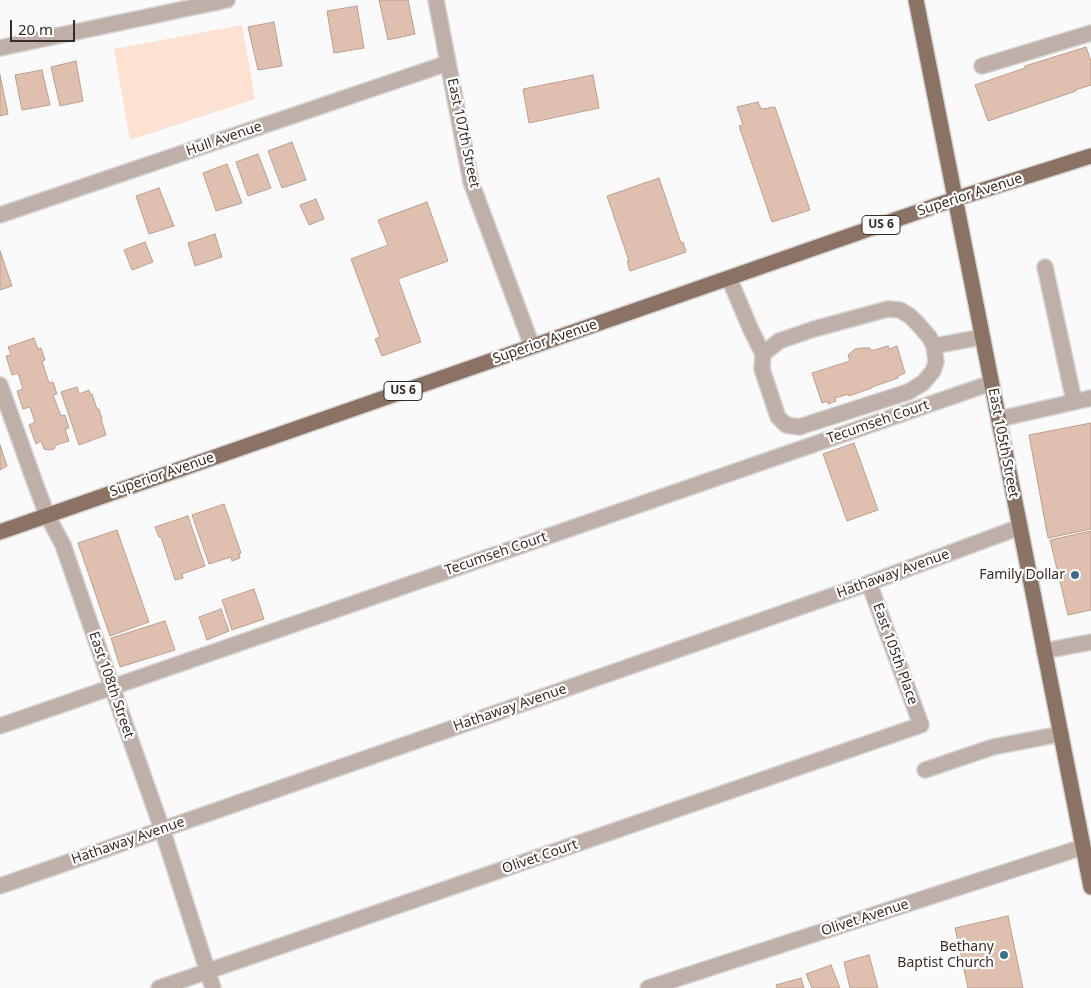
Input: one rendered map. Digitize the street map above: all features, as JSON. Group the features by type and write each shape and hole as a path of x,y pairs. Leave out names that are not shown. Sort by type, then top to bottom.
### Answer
{"main road":[{"name":"East 105th Street","path":"916,0 1044,651 1085,837 1091,887"},
{"name":"Superior Avenue","path":"0,532 955,199 1091,156"}],"street":[{"path":"0,48 227,0"},
{"name":"East 107th Street","path":"436,0 471,182 532,346"},
{"path":"982,66 1091,33"},
{"name":"Hull Avenue","path":"0,214 448,63"},
{"path":"1045,268 1074,401"},
{"path":"729,278 763,354 762,369 778,417 786,425 799,427 908,392 923,383 933,371 936,362 934,346 918,324 900,310 888,309 814,329 779,341 763,354"},
{"path":"934,346 982,337"},
{"name":"Tecumseh Court","path":"0,726 991,383"},
{"name":"East 108th Street","path":"0,385 47,515 63,545 162,829 213,988"},
{"path":"999,419 1091,398"},
{"name":"Hathaway Avenue","path":"0,886 869,583 1020,527"},
{"name":"East 105th Place","path":"869,583 921,725"},
{"path":"1044,651 1091,642"},
{"name":"Olivet Court","path":"159,988 921,725"},
{"path":"925,770 992,747 1061,734"},
{"name":"Olivet Avenue","path":"648,988 1085,837"}],"shaded area":[{"path":"242,25 255,99 130,140 114,49"}],"building":[{"path":"379,0 408,0 415,34 388,40"},
{"path":"357,6 364,48 334,53 327,11"},
{"path":"274,22 282,66 258,70 248,27"},
{"path":"1086,47 1091,61 1091,85 988,121 975,85 1025,68 1025,66"},
{"path":"76,61 83,101 60,106 51,67"},
{"path":"42,70 50,105 22,110 15,75"},
{"path":"0,75 8,114 0,116"},
{"path":"593,75 599,108 529,123 523,89"},
{"path":"758,102 761,109 775,107 810,210 772,222 739,126 743,125 737,107"},
{"path":"292,142 306,180 282,188 268,151"},
{"path":"258,154 271,188 248,196 236,162"},
{"path":"227,164 242,203 216,211 203,173"},
{"path":"659,178 681,243 683,242 686,252 630,271 627,261 629,261 607,196"},
{"path":"159,188 174,226 149,234 136,196"},
{"path":"316,199 324,219 309,225 300,205"},
{"path":"427,202 448,261 398,279 421,342 382,356 375,339 380,337 351,259 388,245 378,220"},
{"path":"215,234 222,257 195,266 188,243"},
{"path":"145,242 153,262 132,270 124,250"},
{"path":"0,251 12,286 0,290"},
{"path":"34,338 38,349 41,348 45,360 42,361 49,383 53,382 57,394 53,395 61,416 65,415 69,428 65,429 69,441 56,445 54,449 49,450 44,449 41,441 36,444 29,425 35,422 30,407 23,409 17,391 23,389 18,373 12,375 6,356 11,355 8,347"},
{"path":"888,346 889,349 897,346 905,373 898,376 898,378 872,388 849,396 849,394 835,398 836,401 828,404 828,401 822,403 812,373 850,361 848,355 855,349 870,348 871,351"},
{"path":"77,387 79,394 89,390 90,394 92,394 97,409 99,409 106,435 79,445 61,392"},
{"path":"1091,423 1091,529 1048,538 1029,435"},
{"path":"854,443 878,510 847,521 823,454"},
{"path":"0,445 7,466 0,470"},
{"path":"224,504 241,553 239,554 240,558 232,561 231,557 209,564 192,515"},
{"path":"188,516 205,566 182,574 183,578 175,580 161,537 159,537 155,527"},
{"path":"117,530 149,622 110,636 78,543"},
{"name":"Family Dollar","path":"1091,531 1091,610 1068,615 1050,540"},
{"path":"254,589 264,619 232,630 222,600"},
{"path":"221,609 229,631 207,640 199,617"},
{"path":"165,621 175,650 120,667 111,638"},
{"path":"1008,916 1023,988 968,988 955,928"},
{"path":"869,955 878,988 850,988 844,962"},
{"path":"831,965 840,988 812,988 806,974"},
{"path":"801,978 804,988 777,988 776,985"}],"place":[{"name":"Family Dollar","path":"1075,575"},
{"name":"Bethany Baptist Church","path":"1004,955"}]}
